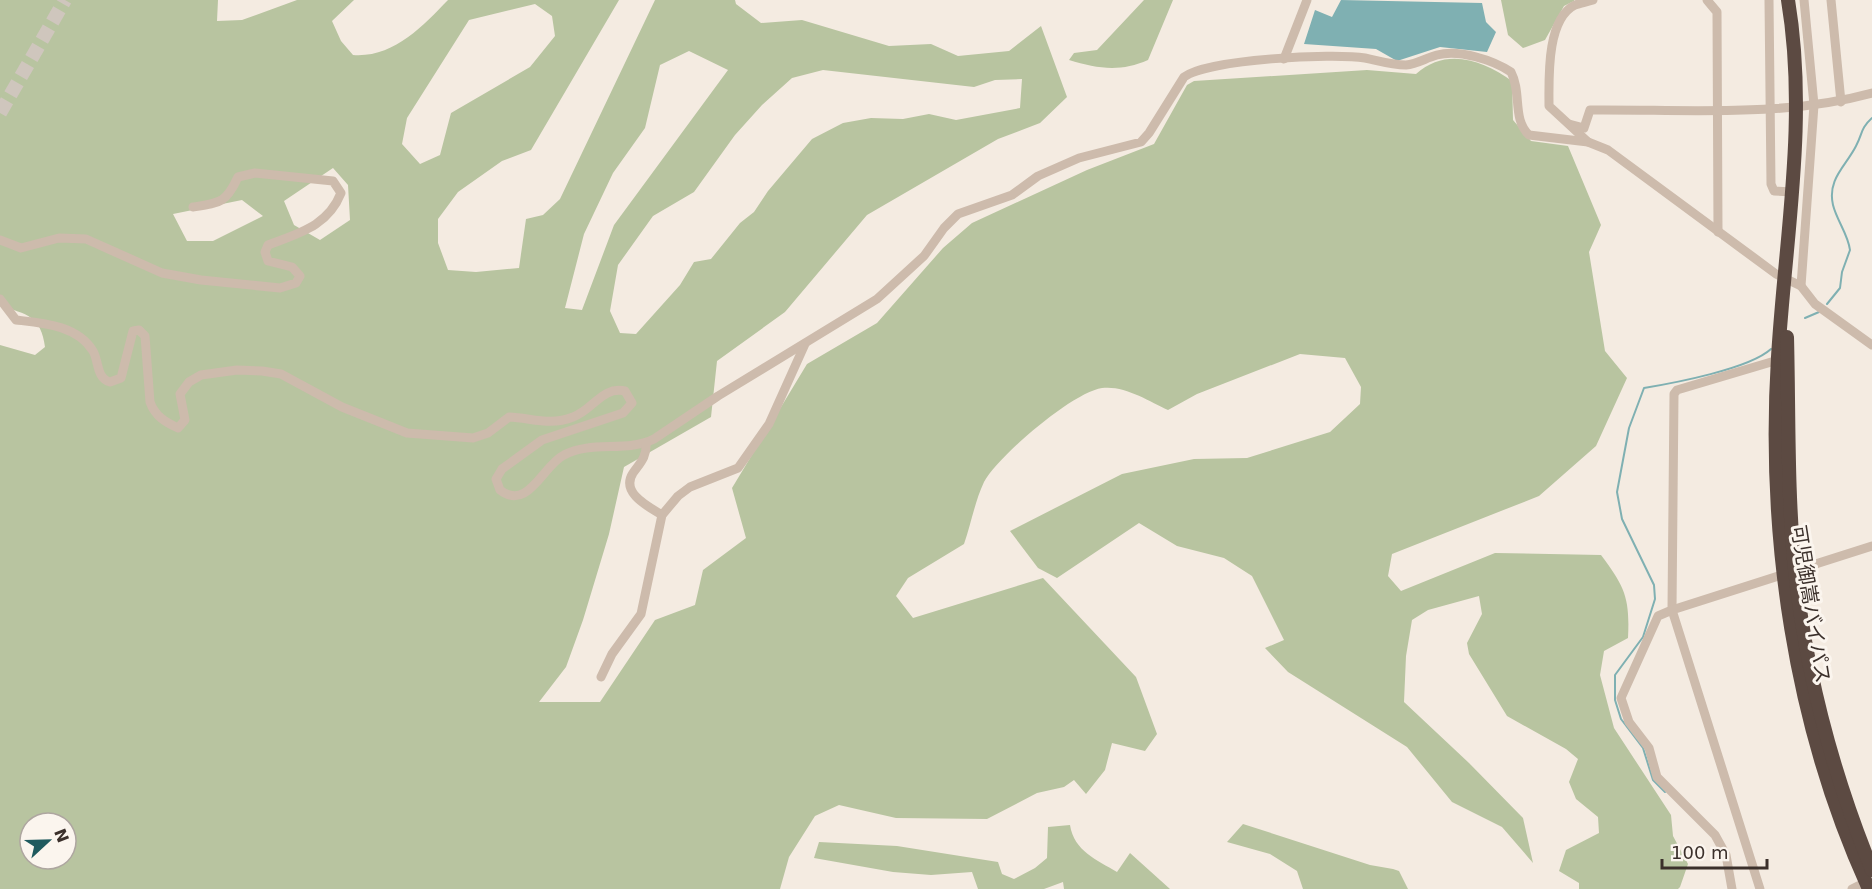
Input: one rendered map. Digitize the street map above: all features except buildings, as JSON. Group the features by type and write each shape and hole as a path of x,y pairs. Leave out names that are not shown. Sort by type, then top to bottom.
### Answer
{"highway":[{"name":"可児御嵩バイパス","path":"1788,0 1797,107 1786,279 1789,572"},
{"name":"可児御嵩バイパス","path":"1786,279 1783,286 1778,360 1777,441 1789,572 1808,706 1831,791 1869,880"}],"street":[{"path":"1284,59 1307,0"},
{"path":"1593,0 1573,6 1566,12 1551,44 1549,106 1553,112 1588,142 1620,158 1718,232 1786,279 1801,286 1815,304 1872,345"},
{"path":"1707,0 1717,12 1718,232"},
{"path":"1769,0 1771,184 1774,191 1793,192"},
{"path":"1801,286 1814,105 1804,0"},
{"path":"1831,0 1841,102"},
{"path":"0,299 16,320 56,326 77,336 92,349 102,377 110,382 121,378 133,331 139,330 145,336 150,402 153,411 165,423 178,428 185,420 180,394 189,382 212,372 262,371 281,374 342,407 401,431 467,438 488,433 509,417 552,423 582,413 611,390 625,391 629,394 632,403 623,413 542,440 502,469 498,474 496,485 510,496 529,491 553,462 565,454 590,448 646,443 866,306 899,280 924,256 944,228 958,214 1012,195 1038,176 1079,158 1110,148 1133,146 1141,142 1184,77 1190,72 1215,65 1284,59 1354,58 1408,65 1447,54 1492,62 1511,72 1516,81 1519,120 1529,135 1588,142"},
{"path":"1569,124 1584,128 1590,110 1797,107 1841,102 1872,93"},
{"path":"0,240 21,248 59,237 86,239 162,273 201,280 280,288 296,283 300,276 292,267 268,261 266,252 268,245 315,226 335,207 341,193 333,181 255,173 238,177 231,194 224,201 193,207"},
{"path":"601,677 612,654 641,614 662,515 678,496 690,488 738,468 769,424 805,344"},
{"path":"1760,889 1672,610 1674,394 1677,390 1778,360"},
{"path":"646,443 645,457 632,474 631,486 639,502 662,515"},
{"path":"1732,889 1726,855 1715,835 1657,777 1648,748 1629,722 1621,698 1658,616 1872,546"},
{"path":"1852,889 1869,880"}],"green space":[{"path":"0,0 218,0 217,21 242,20 297,0 354,0 332,21 341,41 353,55 368,55 406,39 448,0 619,0 531,150 502,161 458,192 438,219 438,243 448,270 476,272 519,268 526,219 543,215 560,199 655,0 735,0 736,4 761,23 802,20 889,46 931,44 958,56 1009,51 1041,26 1067,97 1040,123 998,139 867,215 785,312 717,361 711,417 624,467 609,534 566,667 539,702 600,702 655,620 695,605 703,570 746,538 732,488 807,364 877,323 943,248 972,223 1087,170 1154,144 1187,85 1194,81 1367,70 1416,74 1440,61 1452,59 1477,62 1512,81 1513,120 1531,141 1568,146 1601,225 1589,252 1605,351 1627,378 1596,446 1539,496 1392,554 1388,576 1401,591 1495,553 1601,555 1621,585 1628,613 1628,638 1604,651 1600,675 1614,728 1671,815 1673,836 1688,864 1678,889 1579,889 1579,883 1559,871 1566,850 1599,833 1598,817 1576,799 1569,782 1578,759 1566,749 1507,716 1469,654 1467,643 1482,614 1479,596 1428,610 1412,620 1406,656 1404,702 1523,818 1533,863 1502,827 1452,802 1407,747 1288,672 1265,648 1284,640 1252,576 1224,558 1177,546 1139,523 1057,578 1038,568 1010,531 1122,474 1194,459 1247,458 1330,432 1360,404 1361,387 1345,358 1300,354 1197,394 1168,410 1136,394 1110,388 1089,392 1073,401 1037,427 992,471 981,489 964,544 908,578 896,596 913,618 1043,578 1136,677 1157,734 1145,751 1112,743 1105,770 1086,794 1074,780 1064,787 1037,793 987,819 896,818 839,805 815,816 789,857 780,889 0,889 0,345 35,355 45,347 36,323 18,311 0,306","holes":["535,4 552,16 555,36 530,67 451,113 440,155 420,164 402,144 407,118 469,20","689,51 728,70 614,225 582,310 565,308 584,234 613,173 645,128 660,65","823,70 974,87 995,80 1022,79 1020,108 956,120 929,114 903,119 871,118 843,123 812,139 768,191 754,212 740,223 711,259 694,262 680,285 636,334 620,333 610,311 618,265 653,216 694,192 735,135 762,105 792,78","333,168 348,185 350,220 320,240 294,225 284,201","242,200 263,216 213,241 187,241 173,214"]},
{"path":"1144,0 1173,0 1148,60 1119,68 1109,68 1069,60 1074,53 1097,50"},
{"path":"1501,0 1574,1 1564,6 1545,40 1523,48 1508,35"},
{"path":"1243,824 1370,865 1399,871 1408,889 1303,889 1297,871 1270,854 1227,842"},
{"path":"1070,825 1076,842 1094,859 1117,872 1130,853 1170,889 1064,889 1063,882 1044,889 978,889 972,872 931,875 893,872 814,858 819,842 897,846 998,862 1002,874 1014,879 1035,868 1047,858 1048,827"}],"water":[{"path":"1341,0 1482,3 1486,22 1496,32 1487,52 1440,47 1397,61 1376,49 1304,44 1315,10 1332,17"}],"waterway":[{"path":"1827,304 1840,288 1842,272 1850,250 1833,205 1833,188 1838,173 1872,118"},
{"path":"1805,318 1819,312"},
{"path":"1665,792 1653,780 1643,748 1621,719 1615,700 1615,675 1643,637 1655,599 1654,585 1622,519 1617,492 1629,428 1644,388 1729,369 1746,363 1771,349"}],"tunnel":[{"path":"0,113 65,0"}]}
